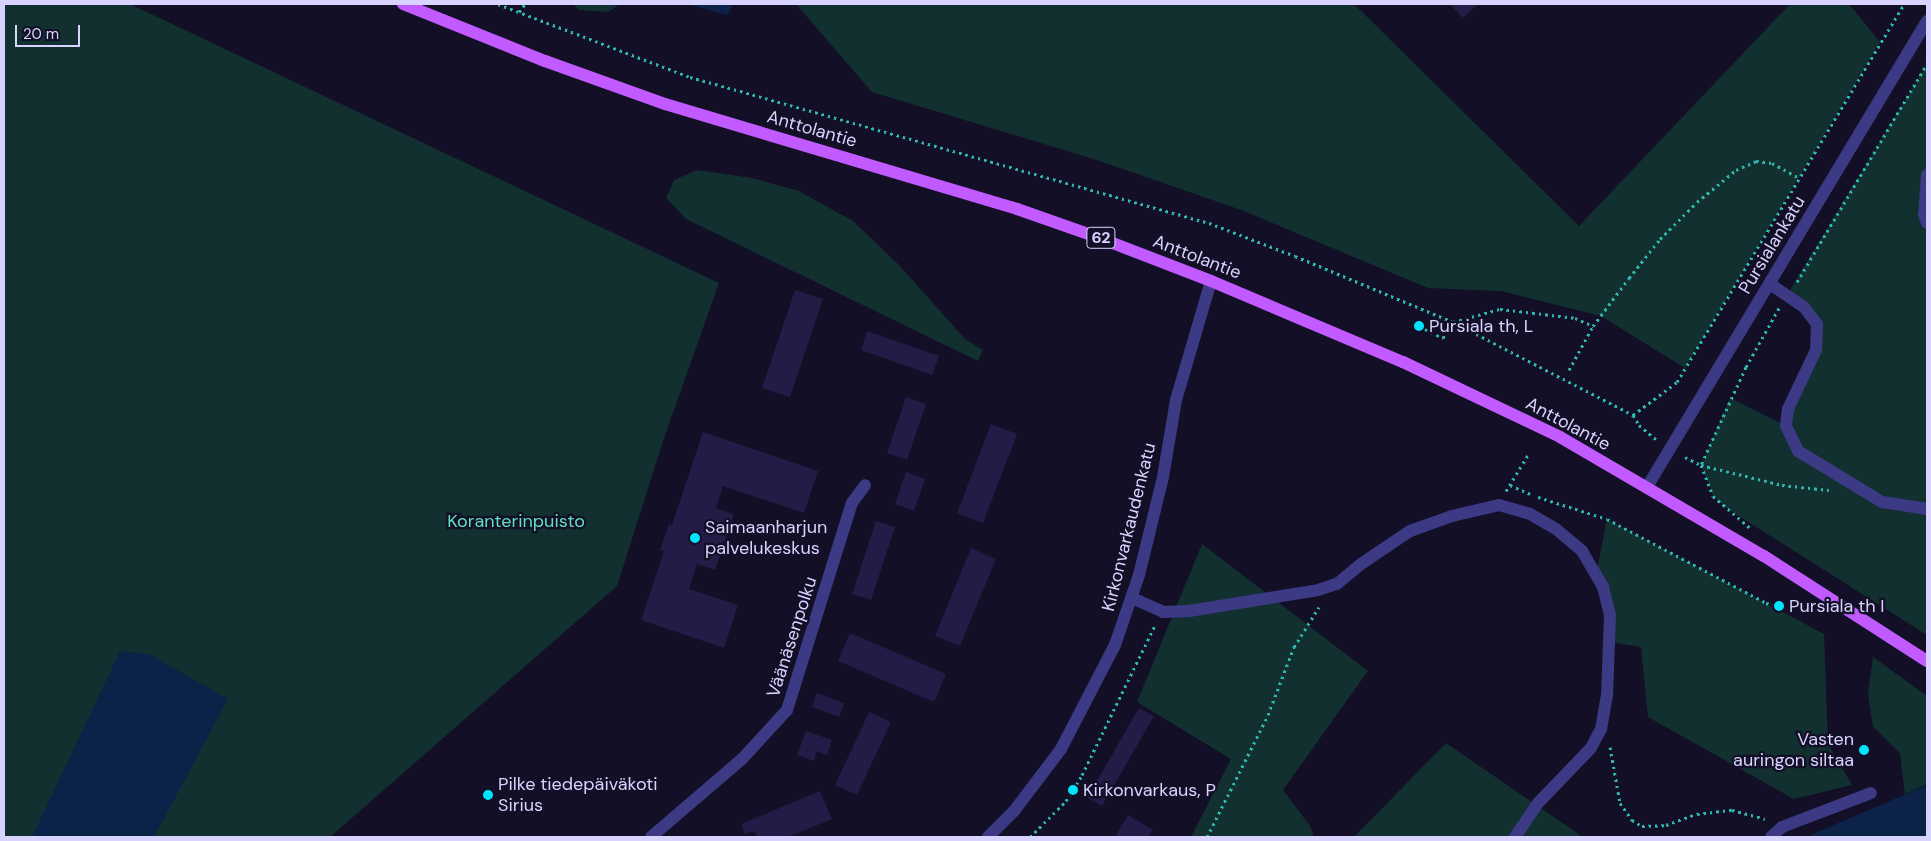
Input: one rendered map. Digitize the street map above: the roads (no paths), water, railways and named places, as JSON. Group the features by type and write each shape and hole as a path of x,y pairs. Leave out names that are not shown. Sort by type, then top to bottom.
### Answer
{"main road":[{"name":"Anttolantie","path":"403,4 545,61 665,104 1017,209 1211,281 1403,362 1560,437 1764,556 1923,658"}],"street":[{"name":"Pursialankatu","path":"1647,487 1926,27"},
{"path":"1927,175 1924,214 1927,222"},
{"name":"Kirkonvarkaudenkatu","path":"988,837 1014,811 1061,749 1100,678 1132,598 1163,478 1176,400 1211,281"},
{"path":"1770,284 1788,294 1804,307 1816,324 1816,350 1788,409 1786,426 1798,451 1882,502 1927,509"},
{"name":"Väänäsenpolku","path":"651,837 742,759 787,710 852,503 865,485"},
{"path":"1132,598 1163,612 1226,607 1337,584 1369,558 1410,531 1452,516 1499,505 1530,514 1556,529 1582,552 1603,586 1610,615 1607,695 1601,729 1591,748 1538,803 1514,837"},
{"path":"1771,837 1782,827 1871,793"}],"water":[{"path":"686,4 734,4 727,15"},
{"path":"120,651 149,654 228,699 154,837 32,837"},
{"path":"1927,785 1927,837 1808,837 1815,833"}],"place":[{"name":"Pursiala th, L","path":"1419,326"},
{"name":"Saimaanharjun palvelukeskus","path":"695,538"},
{"name":"Pursiala th I","path":"1779,606"},
{"name":"Vasten auringon siltaa","path":"1864,750"},
{"name":"Kirkonvarkaus, P","path":"1073,790"},
{"name":"Pilke tiedepäiväkoti Sirius","path":"488,795"}],"park label":[{"name":"Koranterinpuisto","path":"516,521"}]}
